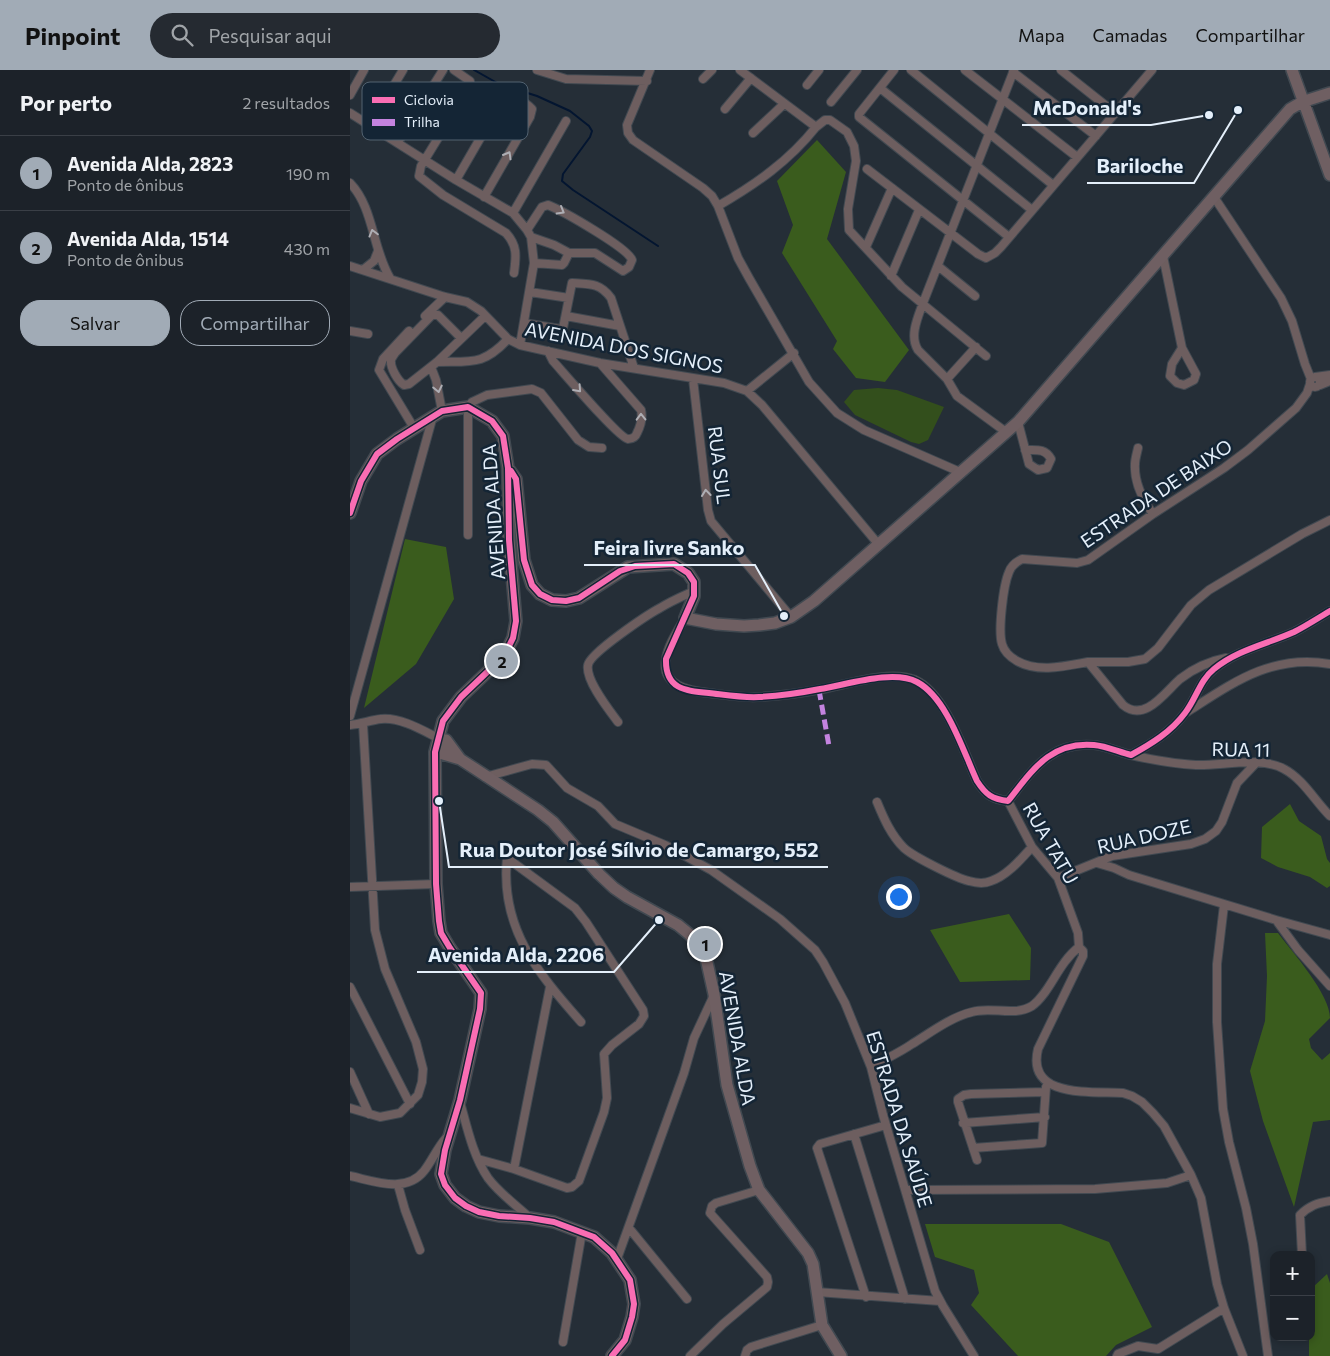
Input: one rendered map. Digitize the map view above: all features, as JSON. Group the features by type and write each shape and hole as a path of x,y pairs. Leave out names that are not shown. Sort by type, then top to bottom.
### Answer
{"street":[{"path":"350,95 364,70"},
{"path":"396,82 403,70"},
{"path":"436,82 443,70"},
{"path":"454,70 470,82"},
{"path":"537,70 566,79 647,80"},
{"path":"650,70 627,124 628,134 647,151 712,196 718,206 738,258 809,382 837,413 864,430 960,472"},
{"path":"703,79 712,70"},
{"path":"740,70 816,127"},
{"path":"807,85 819,70"},
{"path":"831,102 857,70"},
{"path":"894,70 859,116 1009,237"},
{"path":"911,70 1053,184"},
{"path":"965,70 1077,157"},
{"path":"1006,432 957,396 947,379 914,344 915,328 1013,70 1096,136"},
{"path":"1061,70 1115,113"},
{"path":"867,169 919,210 986,258 1009,237 1152,70"},
{"path":"1292,70 1330,175"},
{"path":"724,109 751,78"},
{"path":"880,88 1032,210"},
{"path":"685,618 716,624 744,626 775,623 790,617 814,601 1018,422 1290,109 1302,102 1330,93"},
{"path":"752,133 784,104"},
{"path":"528,106 532,109 528,121"},
{"path":"350,112 362,119"},
{"path":"718,206 768,174 793,153 816,127 825,120 830,120 847,132 854,146 856,161 848,209 849,230 902,287 986,356"},
{"path":"513,213 566,121"},
{"path":"395,140 484,198 513,213 529,233 569,253 595,253 623,271 629,267 632,260 630,255 548,205 542,207 529,233 534,263 520,345"},
{"path":"437,140 419,170 419,176 443,195 499,228 513,241 516,249 514,273"},
{"path":"456,180 479,140"},
{"path":"484,198 517,140"},
{"path":"350,183 363,200 383,266 390,278"},
{"path":"866,247 892,188"},
{"path":"1214,197 1281,298 1292,321 1305,364 1315,382"},
{"path":"892,276 919,210"},
{"path":"364,269 374,261 378,251"},
{"path":"534,263 562,265 569,253"},
{"path":"1163,256 1182,348 1196,374 1194,380 1184,385 1173,380 1170,370 1182,348"},
{"name":"AVENIDA DOS SIGNOS","path":"350,266 445,297 467,302 475,306 508,339 520,345 600,363 724,383 747,391 762,405 879,545"},
{"path":"938,266 975,296"},
{"path":"524,323 563,328 572,283 596,285 605,289 611,298 634,368"},
{"path":"530,292 568,298"},
{"path":"414,428 379,370 380,364 390,349 445,297"},
{"path":"461,338 438,315 432,314 395,352 391,360 393,369 401,383 404,385 409,384 434,365 485,316"},
{"path":"566,316 620,326"},
{"path":"350,331 368,334"},
{"path":"434,365 483,359 498,349 508,339"},
{"path":"947,379 976,347"},
{"path":"548,351 560,368 612,427 624,437 631,439 635,436 641,425 642,410 600,363"},
{"path":"747,391 794,353"},
{"path":"350,716 437,414 434,365"},
{"path":"1315,382 1330,375"},
{"name":"RUA SUL","path":"693,379 708,510 711,521 790,617"},
{"path":"1315,382 1330,381"},
{"name":"ESTRADA DE BAIXO","path":"1315,382 1298,405 1236,459 1082,562 1022,559 1016,562 1008,572 1000,622 1002,646 1008,654 1024,664 1038,667 1056,668 1088,662 1128,662 1145,658 1158,648 1191,605 1208,590 1302,534 1330,520"},
{"path":"468,535 468,408 472,402 487,396 532,389 541,393 578,440 586,446 602,448"},
{"path":"350,513 361,481 371,461 382,448 437,414 468,408"},
{"name":"AVENIDA ALDA","path":"436,884 436,770 443,721 461,697 504,656 513,638 516,621 509,540 508,468 503,436 492,421 468,408"},
{"path":"1018,422 1025,450"},
{"path":"1138,448 1135,463 1140,490 1153,514"},
{"path":"508,468 516,479 524,560 532,586 540,594 552,600 566,601 579,598 628,567 668,564 681,567 688,573 694,582 691,606 666,659 666,669 669,678 675,685 684,690 757,697 819,690 884,678 900,677 914,680 926,687 946,711 977,781 983,790 988,796 1008,801"},
{"path":"618,722 589,677 588,665 590,660 642,618 694,591"},
{"path":"1088,662 1123,705 1129,710 1138,710 1157,701 1192,671 1214,660 1230,657 1294,631 1330,610"},
{"path":"1185,714 1206,676 1230,657"},
{"path":"1131,755 1161,738 1185,714 1242,677 1267,667 1292,662 1330,664"},
{"path":"350,726 382,719 398,721 416,727 441,744"},
{"path":"350,1108 380,1117 400,1113 418,1095 422,1082 422,1063 416,1042 385,969 375,930 363,724"},
{"name":"AVENIDA ALDA","path":"441,744 485,777 538,810 553,822 599,874 614,888 672,921 689,934 698,944 706,958 714,994 727,1085 747,1157 759,1190 808,1253 813,1264 822,1325 841,1356"},
{"name":"RUA 11","path":"1008,801 1038,765 1050,754 1064,747 1078,744 1095,745 1164,763 1197,765 1256,763 1273,765 1287,771 1330,816"},
{"name":"RUA DOZE","path":"1058,878 1112,856 1191,844 1205,839 1216,831 1222,822 1237,783 1256,763"},
{"name":"ESTRADA DA SAÚDE","path":"485,777 532,764 546,765 567,788 598,806 615,824 641,833 691,857 729,882 780,919 806,942 823,962 845,1003 872,1067 886,1125 933,1284 940,1301 974,1356"},
{"name":"RUA TATU","path":"1008,801 1032,847 1058,878 1078,933 1080,947"},
{"path":"877,802 885,822 904,848 913,855 967,881 980,883 992,881 1019,862 1032,847"},
{"path":"478,1159 514,1169 567,1188 572,1187 579,1181 604,1112 607,1098 604,1054 642,1020 644,1016 643,1010 575,908 507,858 505,876 512,922 519,937 550,987 581,1022"},
{"path":"1097,863 1224,905 1330,935"},
{"path":"350,887 436,884 442,933 450,948 482,993 460,1100 449,1135 441,1174 444,1185 455,1198 479,1212 554,1222 582,1232 604,1245 617,1259 630,1280 634,1304 625,1340 612,1356"},
{"path":"1224,905 1217,964 1216,1022 1223,1109 1253,1244 1268,1356"},
{"path":"1276,920 1298,950 1330,986"},
{"path":"872,1067 951,1021 972,1012 1022,1010 1031,1006 1038,1000 1067,957 1080,947 1083,951 1083,956 1038,1049 1035,1060 1036,1068 1046,1083 1065,1089 1123,1093 1132,1096 1153,1113 1164,1126 1202,1198 1217,1284 1224,1308 1244,1356"},
{"path":"350,987 410,1104"},
{"path":"514,1169 550,987"},
{"path":"617,1259 684,1073 694,1038 714,994"},
{"path":"350,1072 369,1114"},
{"path":"973,1148 1040,1145 1044,1141 1046,1083"},
{"path":"977,1160 963,1123 958,1099 964,1095 1045,1092"},
{"path":"460,1100 478,1159 489,1178 496,1187 530,1218"},
{"path":"963,1123 1045,1117"},
{"path":"866,1297 817,1148 820,1144 886,1125"},
{"path":"854,1134 905,1299"},
{"path":"350,1176 398,1184 408,1183 424,1172 449,1135"},
{"path":"906,1190 1095,1189 1167,1183 1191,1175"},
{"path":"398,1184 405,1210 420,1250"},
{"path":"690,1356 723,1324 767,1287 767,1277 710,1213 712,1206 716,1203 759,1190"},
{"path":"1302,1251 1300,1215 1308,1207 1319,1202 1330,1201"},
{"path":"629,1228 687,1299"},
{"path":"564,1342 582,1232"},
{"path":"818,1292 940,1301"},
{"path":"1117,1356 1124,1351 1138,1346 1157,1352 1224,1308"},
{"path":"745,1356 751,1347 822,1325"}],"green space":[{"path":"817,140 846,172 827,239 909,350 885,382 856,378 833,349 837,341 782,253 793,225 777,181"},
{"path":"878,388 897,390 944,407 928,440 919,444 911,442 855,415 844,402 854,390"},
{"path":"405,539 446,547 454,599 416,664 364,708"},
{"path":"1290,804 1299,821 1321,836 1327,859 1330,863 1330,886 1327,888 1310,877 1278,867 1261,858 1262,827"},
{"path":"1009,914 1031,948 1030,980 960,982 930,930"},
{"path":"1265,933 1278,933 1301,962 1324,997 1330,1018 1309,1039 1311,1048 1322,1060 1330,1053 1330,1120 1313,1122 1294,1207 1263,1121 1250,1071 1265,1021 1267,976"},
{"path":"925,1224 1061,1224 1109,1242 1152,1327 1116,1345 1106,1356 1018,1356 971,1305 979,1293 974,1270 935,1257"},
{"path":"1327,1274 1330,1283 1330,1356 1309,1356 1309,1341 1315,1341 1315,1285"}],"waterway":[{"path":"474,70 495,82"},
{"path":"528,93 570,111 589,126 592,131 590,137 563,174 562,181 658,246"}],"marked path":[{"path":"819,690 829,746"}],"cycle path":[{"path":"350,513 361,481 377,454 442,411 468,407 492,421 503,436 508,468 509,540 516,621 513,638 504,656 461,697 443,721 435,752 436,884 441,933 481,993 480,1009 460,1100 445,1150 441,1174 445,1185 455,1198 466,1206 479,1212 499,1216 554,1222 594,1237 612,1253 630,1280 634,1304 625,1340 612,1356"},
{"path":"511,471 516,479 524,560 532,585 540,594 552,600 566,601 579,598 620,571 635,566 674,564 688,573 694,582 694,596 666,659 669,677 678,686 692,691 741,697 759,697 805,692 883,677 907,678 928,690 937,700 953,726 977,781 990,796 1002,800 1008,801 1034,769 1054,753 1065,748 1079,745 1094,745 1131,755 1138,751 1160,737 1179,720 1189,708 1209,673 1223,662 1242,652 1294,632 1330,611"}],"place":[{"name":"Bariloche","path":"1238,110"},
{"name":"McDonald's","path":"1209,115"},
{"name":"Feira livre Sanko","path":"784,616"},
{"name":"Avenida Alda, 1514","path":"502,661"},
{"name":"Rua Doutor José Sílvio de Camargo, 552","path":"439,801"},
{"name":"Avenida Alda, 2206","path":"659,920"},
{"name":"Avenida Alda, 2823","path":"705,944"}]}
